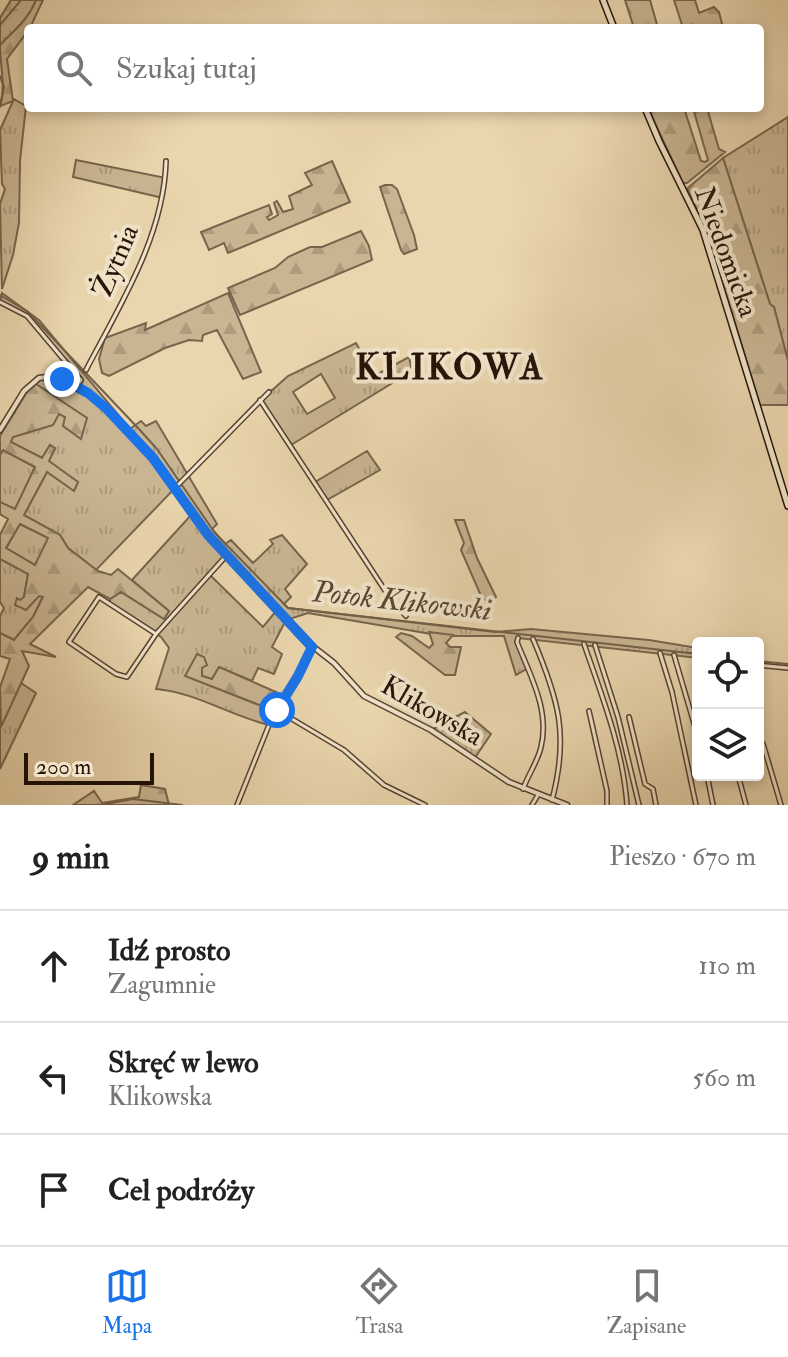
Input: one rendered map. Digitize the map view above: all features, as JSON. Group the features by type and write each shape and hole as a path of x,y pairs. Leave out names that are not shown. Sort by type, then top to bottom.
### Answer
{"main road":[{"path":"603,0 612,24"},
{"name":"Niedomicka","path":"647,112 703,230 788,506"}],"street":[{"name":"Żytnia","path":"86,370 139,270 163,198 166,161"},
{"path":"0,302 27,316 81,380 77,387"},
{"name":"Klikowska","path":"0,430 24,391 39,378 55,376 77,387 107,409 179,484 208,535 226,556 312,647 334,663 364,696 431,730 523,789 550,802 567,805"},
{"path":"179,484 269,392"},
{"path":"260,400 390,598 406,616"},
{"path":"156,634 99,597 69,642 116,674 127,677 156,634 226,556"},
{"path":"518,638 537,689 543,728 541,749 523,789"},
{"path":"533,639 560,712 562,744 559,773 550,802"},
{"path":"584,644 609,716 627,805"},
{"path":"595,645 618,717 639,805"},
{"path":"237,805 277,710 312,647"},
{"path":"660,653 696,805"},
{"path":"674,655 692,716"},
{"path":"764,666 788,668"},
{"path":"277,710 344,750 384,785 425,805"},
{"path":"589,711 607,791 607,805"},
{"path":"629,717 645,784 653,789 656,805"},
{"path":"764,747 781,805"},
{"path":"708,781 713,805"},
{"path":"740,781 746,805"},
{"path":"532,805 538,795"}],"green space":[{"path":"11,0 36,0 25,19 0,45 0,18"},
{"path":"36,0 43,0 32,24 24,24 24,36 7,59 13,101 0,106 3,83 0,45"},
{"path":"625,0 650,0 657,24 633,24"},
{"path":"674,0 695,0 699,13 714,7 722,24 682,24"},
{"path":"14,99 24,105 19,223 2,289 0,204 5,189 2,184 0,130"},
{"path":"650,112 685,112 701,161 705,162 708,160 694,112 708,112 719,149 725,152 683,183"},
{"path":"788,117 788,361 774,307 770,304 723,158"},
{"path":"723,158 770,304 774,307 788,361 788,405 760,405 706,228 688,191"},
{"path":"76,160 166,178 163,198 73,177"},
{"path":"332,161 350,202 228,253 224,243 209,250 201,232 269,205 272,214 267,217 269,220 278,215 274,203 277,201 283,212 293,209 289,196 312,185 305,173"},
{"path":"385,185 397,189 414,235 417,249 404,254 380,187"},
{"path":"361,231 372,260 240,315 228,288 275,268 288,257 310,247 322,247"},
{"path":"2,293 39,320 130,429 141,421 146,426 156,421 217,524 212,529 225,544 231,540 253,563 273,544 270,540 282,535 307,564 285,589 291,597 284,604 288,608 495,632 531,629 649,640 692,647 692,657 518,638 528,668 516,675 504,636 443,636 308,613 286,620 272,647 282,654 274,674 258,668 252,681 219,667 212,679 202,676 202,668 186,676 269,709 276,692 284,697 269,725 199,699 156,689 169,648 161,637 110,603 110,599 121,592 163,618 169,611 132,580 193,513 175,488 96,570 68,548 60,535 24,515 47,472 74,490 78,482 48,461 55,449 50,445 42,458 10,442 13,437 53,425 58,414 87,419 33,383 50,377 77,387 80,380 27,316 0,302","holes":["226,557 277,610 263,627 210,575"]},
{"path":"228,293 261,372 243,379 217,330 203,335 202,341 189,340 165,348 109,376 102,373 99,359 105,338 146,323 145,330"},
{"path":"356,343 374,376 409,357 412,371 291,445 261,400 288,376","holes":["321,374 335,398 307,414 293,392"]},
{"path":"33,382 87,418 81,439 63,426 65,417 59,414 53,425 13,437 11,442 42,458 50,445 55,448 49,461 78,482 74,491 47,472 24,515 60,535 68,548 98,571 111,575 118,569 169,611 164,619 121,592 110,599 88,587 30,644 56,657 22,651 29,666 1,727 0,687 10,659 0,656 0,633 14,640 33,617 43,597 39,596 26,610 15,605 17,598 20,600 24,597 28,574 0,559 0,535 8,519 0,514 0,502 15,509 35,467 3,450 0,455 0,436","holes":["20,524 48,538 35,565 6,548"]},
{"path":"3,450 35,467 15,510 0,502 0,455"},
{"path":"367,451 380,470 327,500 315,482"},
{"path":"455,520 464,520 477,558 496,597 489,603 481,596 461,550 464,543"},
{"path":"20,524 49,538 35,565 6,548"},
{"path":"0,558 28,574 24,597 15,606 43,596 33,617 14,640 0,633 0,616 4,608 0,602"},
{"path":"429,632 453,635 446,643 450,647 461,647 455,675 445,675 396,637 401,633 412,636 429,648 433,644"},
{"path":"197,654 204,657 207,665 202,668 202,676 212,679 219,667 276,692 270,709 185,676"},
{"path":"21,683 36,693 0,769 0,726"},
{"path":"465,712 491,734 474,759 435,732 435,727"},
{"path":"141,785 165,789 169,805 73,805 94,791 102,803 139,797"}],"waterway":[{"path":"0,25 21,0"},
{"path":"0,76 4,87 0,107"},
{"name":"Potok Klikowski","path":"0,295 27,311 138,428 157,449 215,533 288,608 692,653"},
{"name":"Potok Klikowski","path":"764,662 788,664"},
{"path":"100,805 133,799 182,805"}],"district":[{"name":"KLIKOWA","path":"450,367"}],"route":[{"path":"62,379 88,393 107,409 153,458 208,535 312,647 277,710"}]}
